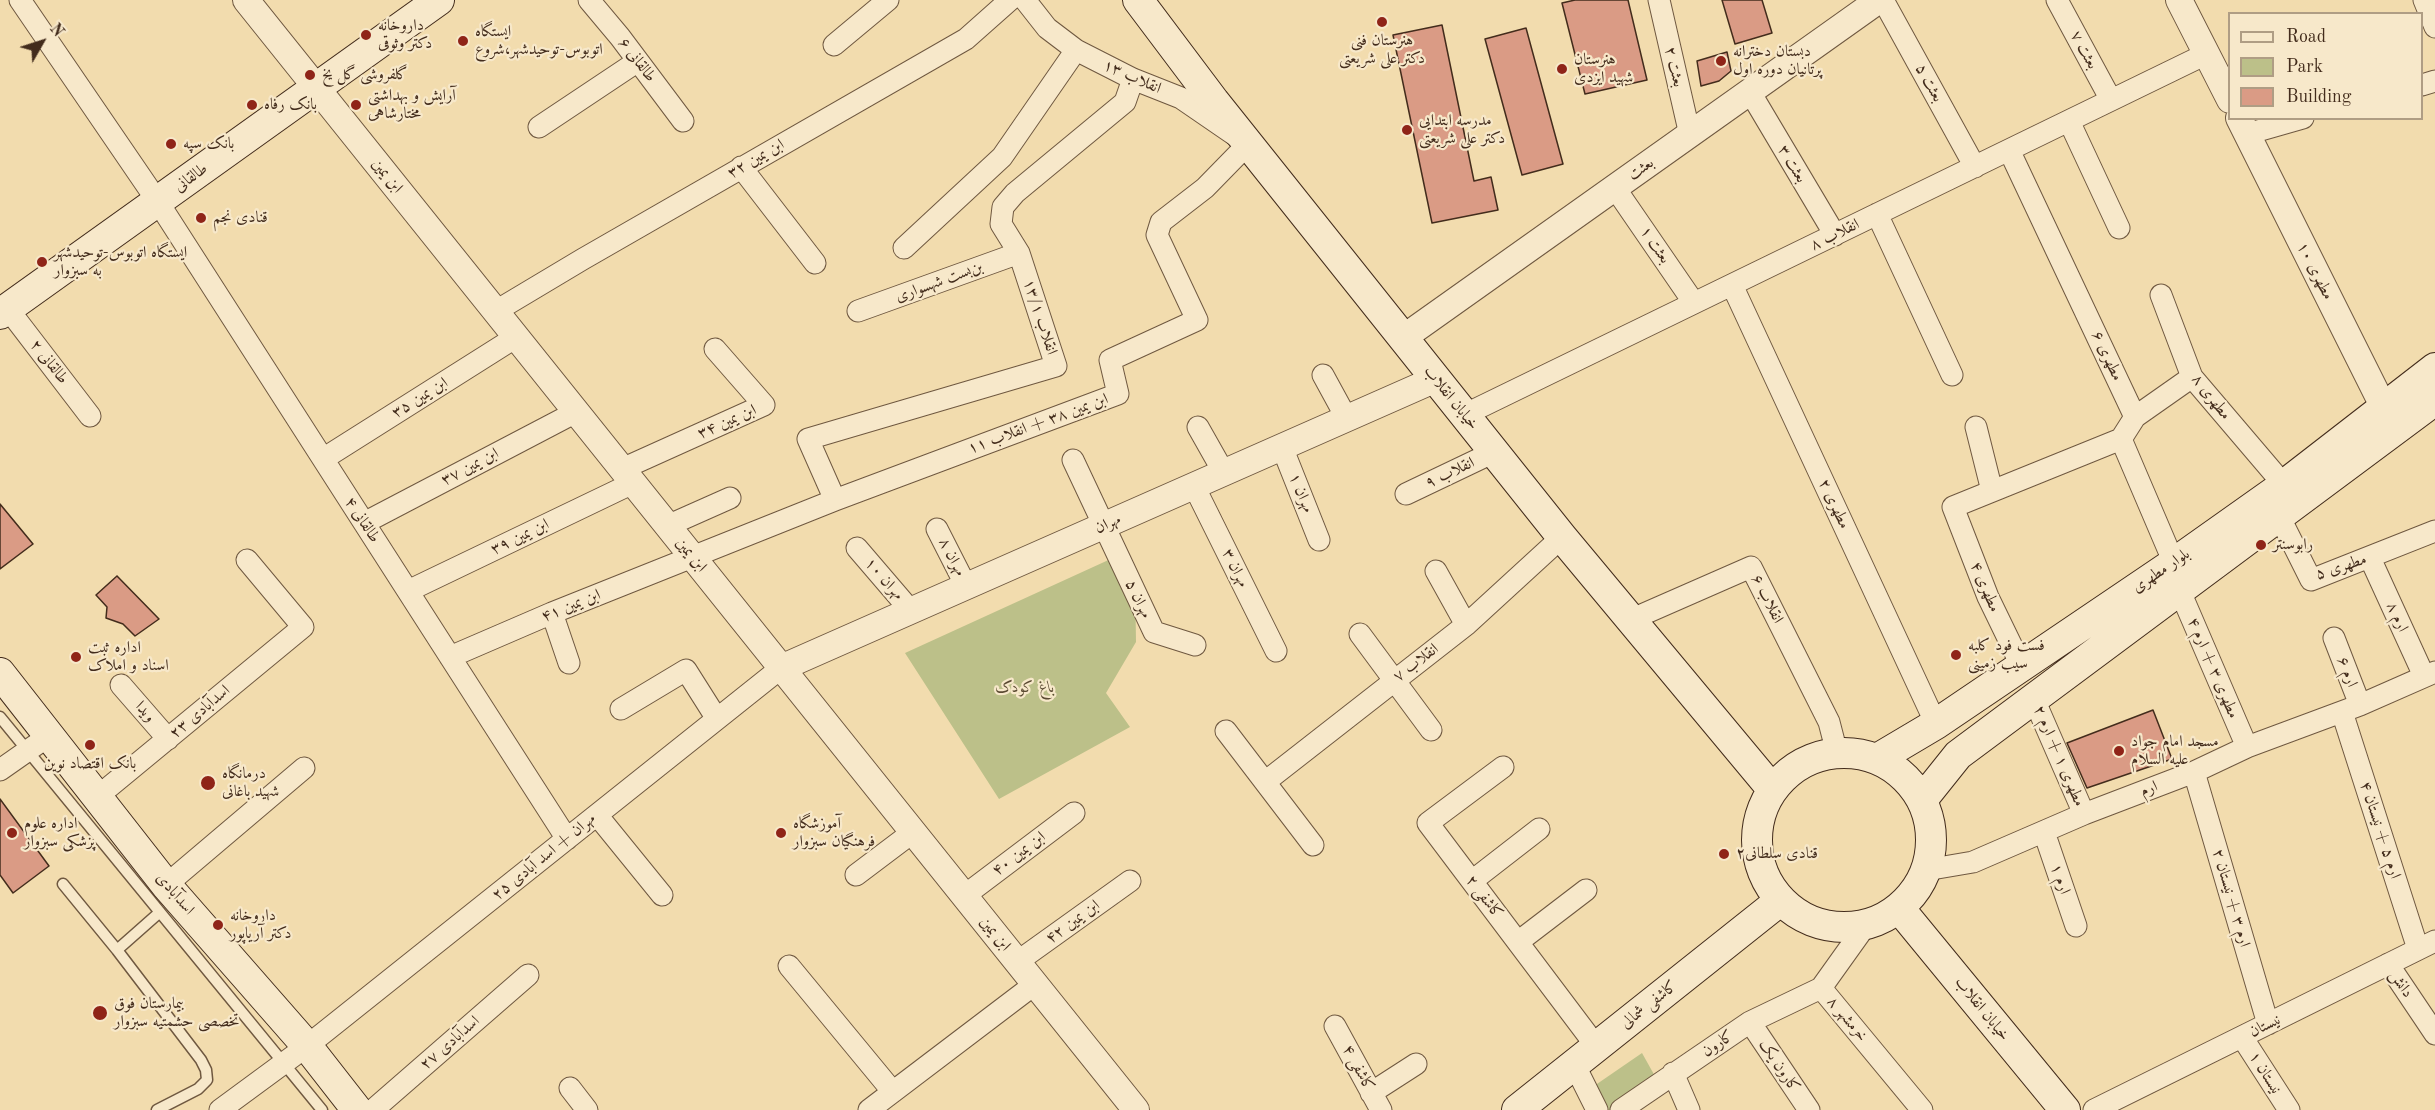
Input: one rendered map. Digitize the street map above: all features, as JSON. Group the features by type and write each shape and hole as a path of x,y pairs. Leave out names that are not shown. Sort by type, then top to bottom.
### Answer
{"main road":[{"name":"طالقانی","path":"4,311 439,0"},
{"name":"خیابان انقلاب","path":"1138,0 1248,144 1562,537 1772,789"},
{"name":"بلوار مطهری","path":"1922,800 1958,755 2033,697 2284,485 2435,369"},
{"name":"بلوار مطهری","path":"1877,759 1936,724 2021,665 2278,516 2435,400"},
{"name":"اسدآبادی","path":"0,673 39,743 97,798 163,898 295,1054 357,1110"},
{"path":"1837,753 1857,753 1877,759 1903,776 1922,800 1930,822 1931,838 1926,870 1920,884 1899,908 1884,918 1866,925 1843,927 1820,924 1799,915 1781,900 1767,881 1759,858 1757,834 1762,810 1772,789 1790,771 1812,758 1837,753"},
{"name":"کاشفی شمالی","path":"1517,1110 1781,900"},
{"name":"خیابان انقلاب","path":"1899,908 2065,1110"}],"street":[{"name":"طالقانی ۴","path":"20,0 158,202 567,839"},
{"name":"ابن یمین","path":"246,0 1136,1110"},
{"name":"طالقانی ۶","path":"589,0 683,121"},
{"path":"834,45 888,0"},
{"name":"ابن یمین ۳۲","path":"496,311 966,39 1010,0"},
{"name":"انقلاب ۱۳","path":"1025,0 1047,28 1076,50 1133,79 1181,98 1248,144"},
{"name":"بعثت ۲","path":"1659,0 1690,135"},
{"name":"بعثت","path":"1403,339 1881,0"},
{"name":"بعثت ۵","path":"1881,0 1975,167"},
{"name":"بعثت ۷","path":"2057,0 2111,100"},
{"path":"2180,0 2228,98"},
{"path":"2424,0 2435,27"},
{"path":"904,248 1002,157 1076,50"},
{"name":"انقلاب ۸","path":"1464,415 2206,54"},
{"path":"539,127 638,61"},
{"name":"انقلاب ۱۳/۱","path":"835,500 808,439 1056,366 1019,253 1001,224 1003,207 1014,193 1125,102 1133,79"},
{"name":"بعثت ۳","path":"1750,92 1835,235"},
{"path":"2243,126 2287,120"},
{"path":"2069,121 2119,228"},
{"name":"مطهری ۱۰","path":"2243,126 2384,408"},
{"name":"ابن یمین ۳۸ + انقلاب ۱۱","path":"692,556 1118,394 1110,360 1197,320 1157,235 1161,222 1205,188 1248,144"},
{"name":"مطهری ۶","path":"2009,150 2135,417"},
{"path":"741,168 815,263"},
{"name":"بعثت ۱","path":"1615,188 1694,303"},
{"path":"1877,214 1952,375"},
{"name":"بن‌بست شهسواری","path":"858,311 1019,253"},
{"name":"مطهری ۲","path":"1732,285 1936,724"},
{"name":"مطهری ۸","path":"2161,295 2192,377 2284,485"},
{"name":"طالقانی ۲","path":"4,311 90,416"},
{"name":"ابن یمین ۳۵","path":"323,459 516,337"},
{"name":"ابن یمین ۳۴","path":"627,476 764,405 715,349"},
{"path":"1323,375 1347,419"},
{"path":"1976,427 1992,491 2121,439 2135,417 2192,377"},
{"name":"مهران","path":"781,668 1436,379"},
{"name":"ابن یمین ۳۷","path":"364,523 576,412"},
{"path":"1198,427 1224,473"},
{"path":"2121,439 2177,576"},
{"name":"مهران ۱","path":"1282,447 1319,540"},
{"name":"انقلاب ۹","path":"1406,494 1494,452"},
{"name":"مهران ۵","path":"1073,460 1154,633 1195,645"},
{"name":"ابن یمین ۳۹","path":"408,591 627,476"},
{"name":"مهران ۳","path":"1194,486 1276,651"},
{"name":"مطهری ۴","path":"1992,491 1953,507 1988,597 2021,665"},
{"path":"667,526 730,498"},
{"name":"مطهری ۵","path":"2278,516 2311,580 2435,531"},
{"name":"مهران ۸","path":"937,528 966,586"},
{"name":"انقلاب ۷","path":"1265,782 1466,625 1562,537"},
{"name":"مهران ۱۰","path":"857,548 911,611"},
{"name":"ابن یمین ۴۱","path":"450,657 692,556"},
{"name":"ارم ۸","path":"2370,558 2430,674"},
{"name":"اسدآبادی ۲۳","path":"97,798 303,627 247,560"},
{"name":"انقلاب ۶","path":"1630,620 1751,567 1828,722 1837,753"},
{"path":"1436,571 1466,625"},
{"name":"مطهری ۳ + ارم ۴","path":"2177,576 2247,747"},
{"path":"552,613 569,663"},
{"path":"1360,634 1431,730"},
{"name":"ارم ۶","path":"2334,638 2351,708"},
{"name":"مهران + اسد آبادی ۲۵","path":"220,1110 295,1054 781,668"},
{"path":"621,709 686,670 717,719"},
{"name":"ارم","path":"1926,870 1973,862 2084,814 2194,772 2247,747 2351,708 2430,674"},
{"name":"ویدا","path":"121,685 168,739"},
{"name":"مطهری ۱ + ارم ۲","path":"2033,697 2084,814"},
{"name":"ارم ۵ + نیستان ۴","path":"2351,708 2426,945"},
{"path":"1226,731 1313,845"},
{"path":"0,770 39,743"},
{"name":"کاشفی ۲","path":"1503,767 1428,823 1518,942 1585,1055 1597,1110"},
{"path":"163,898 304,768"},
{"name":"ارم ۳ + نیستان ۲","path":"2194,772 2268,1024"},
{"name":"ابن یمین ۴۰","path":"964,896 1074,813"},
{"path":"597,815 662,895"},
{"path":"1472,881 1539,829"},
{"path":"856,875 913,832"},
{"name":"ارم ۱","path":"2044,832 2076,926"},
{"name":"ابن یمین ۴۲","path":"1017,962 1130,881"},
{"path":"1518,942 1586,890"},
{"name":"خرمشهر ۸","path":"1866,925 1821,988 1922,1110"},
{"name":"نیستان","path":"2094,1110 2426,945"},
{"name":"دانش","path":"2388,964 2435,1034"},
{"path":"789,966 893,1092"},
{"name":"اسدآبادی ۲۷","path":"372,1110 528,975"},
{"path":"869,1110 1035,984"},
{"name":"کارون","path":"1620,1110 1750,1022 1821,988"},
{"name":"کارون یک","path":"1750,1022 1809,1110"},
{"name":"کاشفی ۴","path":"1335,1026 1376,1102"},
{"name":"نیستان ۱","path":"2242,1036 2289,1110"},
{"path":"1376,1102 1416,1064"},
{"path":"1673,1073 1689,1110"},
{"path":"570,1088 587,1110"}],"lane":[{"path":"0,717 39,743 163,898 117,950"},
{"path":"63,884 117,950 201,1060 206,1070 207,1080 198,1089 157,1110"},
{"path":"295,1054 322,1110"}],"green space":[{"name":"باغ کودک","path":"1126,552 1135,577 1136,642 1106,693 1130,727 999,799 905,653"},
{"path":"1642,1053 1656,1078 1613,1110 1606,1110 1594,1086"}],"building":[{"path":"1575,0 1628,0 1647,80 1585,94 1562,3"},
{"path":"1722,0 1762,0 1772,33 1735,44"},
{"path":"1442,25 1474,181 1491,177 1498,210 1432,223 1393,35"},
{"path":"1526,28 1563,164 1522,175 1485,39"},
{"path":"1727,52 1731,71 1719,81 1701,86 1697,61"},
{"path":"0,504 33,544 0,569"},
{"path":"117,576 159,619 135,636 123,624 106,618 107,607 96,595"},
{"name":"مسجد امام جواد علیه السلام","path":"2153,710 2172,759 2087,788 2067,743"},
{"name":"اداره علوم پزشکی سبزوار","path":"0,799 49,866 13,893 0,875"}],"place":[{"name":"هنرستان فنی دکتر علی شریعتی","path":"1382,22"},
{"name":"داروخانه دکتر وثوقی","path":"366,35"},
{"name":"ایستگاه اتوبوس-توحیدشهر،شروع","path":"463,41"},
{"name":"دبستان دخترانه پرتانیان دوره اول","path":"1721,61"},
{"name":"هنرستان شهید ایزدی","path":"1562,69"},
{"name":"گلفروشی گل یخ","path":"310,75"},
{"name":"بانک رفاه","path":"252,105"},
{"name":"آرایش و بهداشتی مختارشاهی","path":"356,105"},
{"name":"مدرسه ابتدایی دکتر علی شریعتی","path":"1407,130"},
{"name":"بانک سپه","path":"171,144"},
{"name":"قنادی نجم","path":"201,218"},
{"name":"ایستگاه اتوبوس-توحیدشهر به سبزوار","path":"42,262"},
{"name":"رابوسنتر","path":"2261,545"},
{"name":"فست فود کلبه سیب زمینی","path":"1956,655"},
{"name":"اداره ثبت اسناد و املاک","path":"76,657"},
{"name":"بانک اقتصاد نوین","path":"90,745"},
{"name":"مسجد امام جواد علیه السلام","path":"2119,751"},
{"name":"درمانگاه شهید باغانی","path":"208,783"},
{"name":"اداره علوم پزشکی سبزوار","path":"12,833"},
{"name":"آموزشگاه فرهنگیان سبزوار","path":"781,833"},
{"name":"قنادی سلطانی۲","path":"1724,854"},
{"name":"داروخانه دکتر آریاپور","path":"218,925"},
{"name":"بیمارستان فوق تخصصی حشمتیه سبزوار","path":"100,1013"}]}
